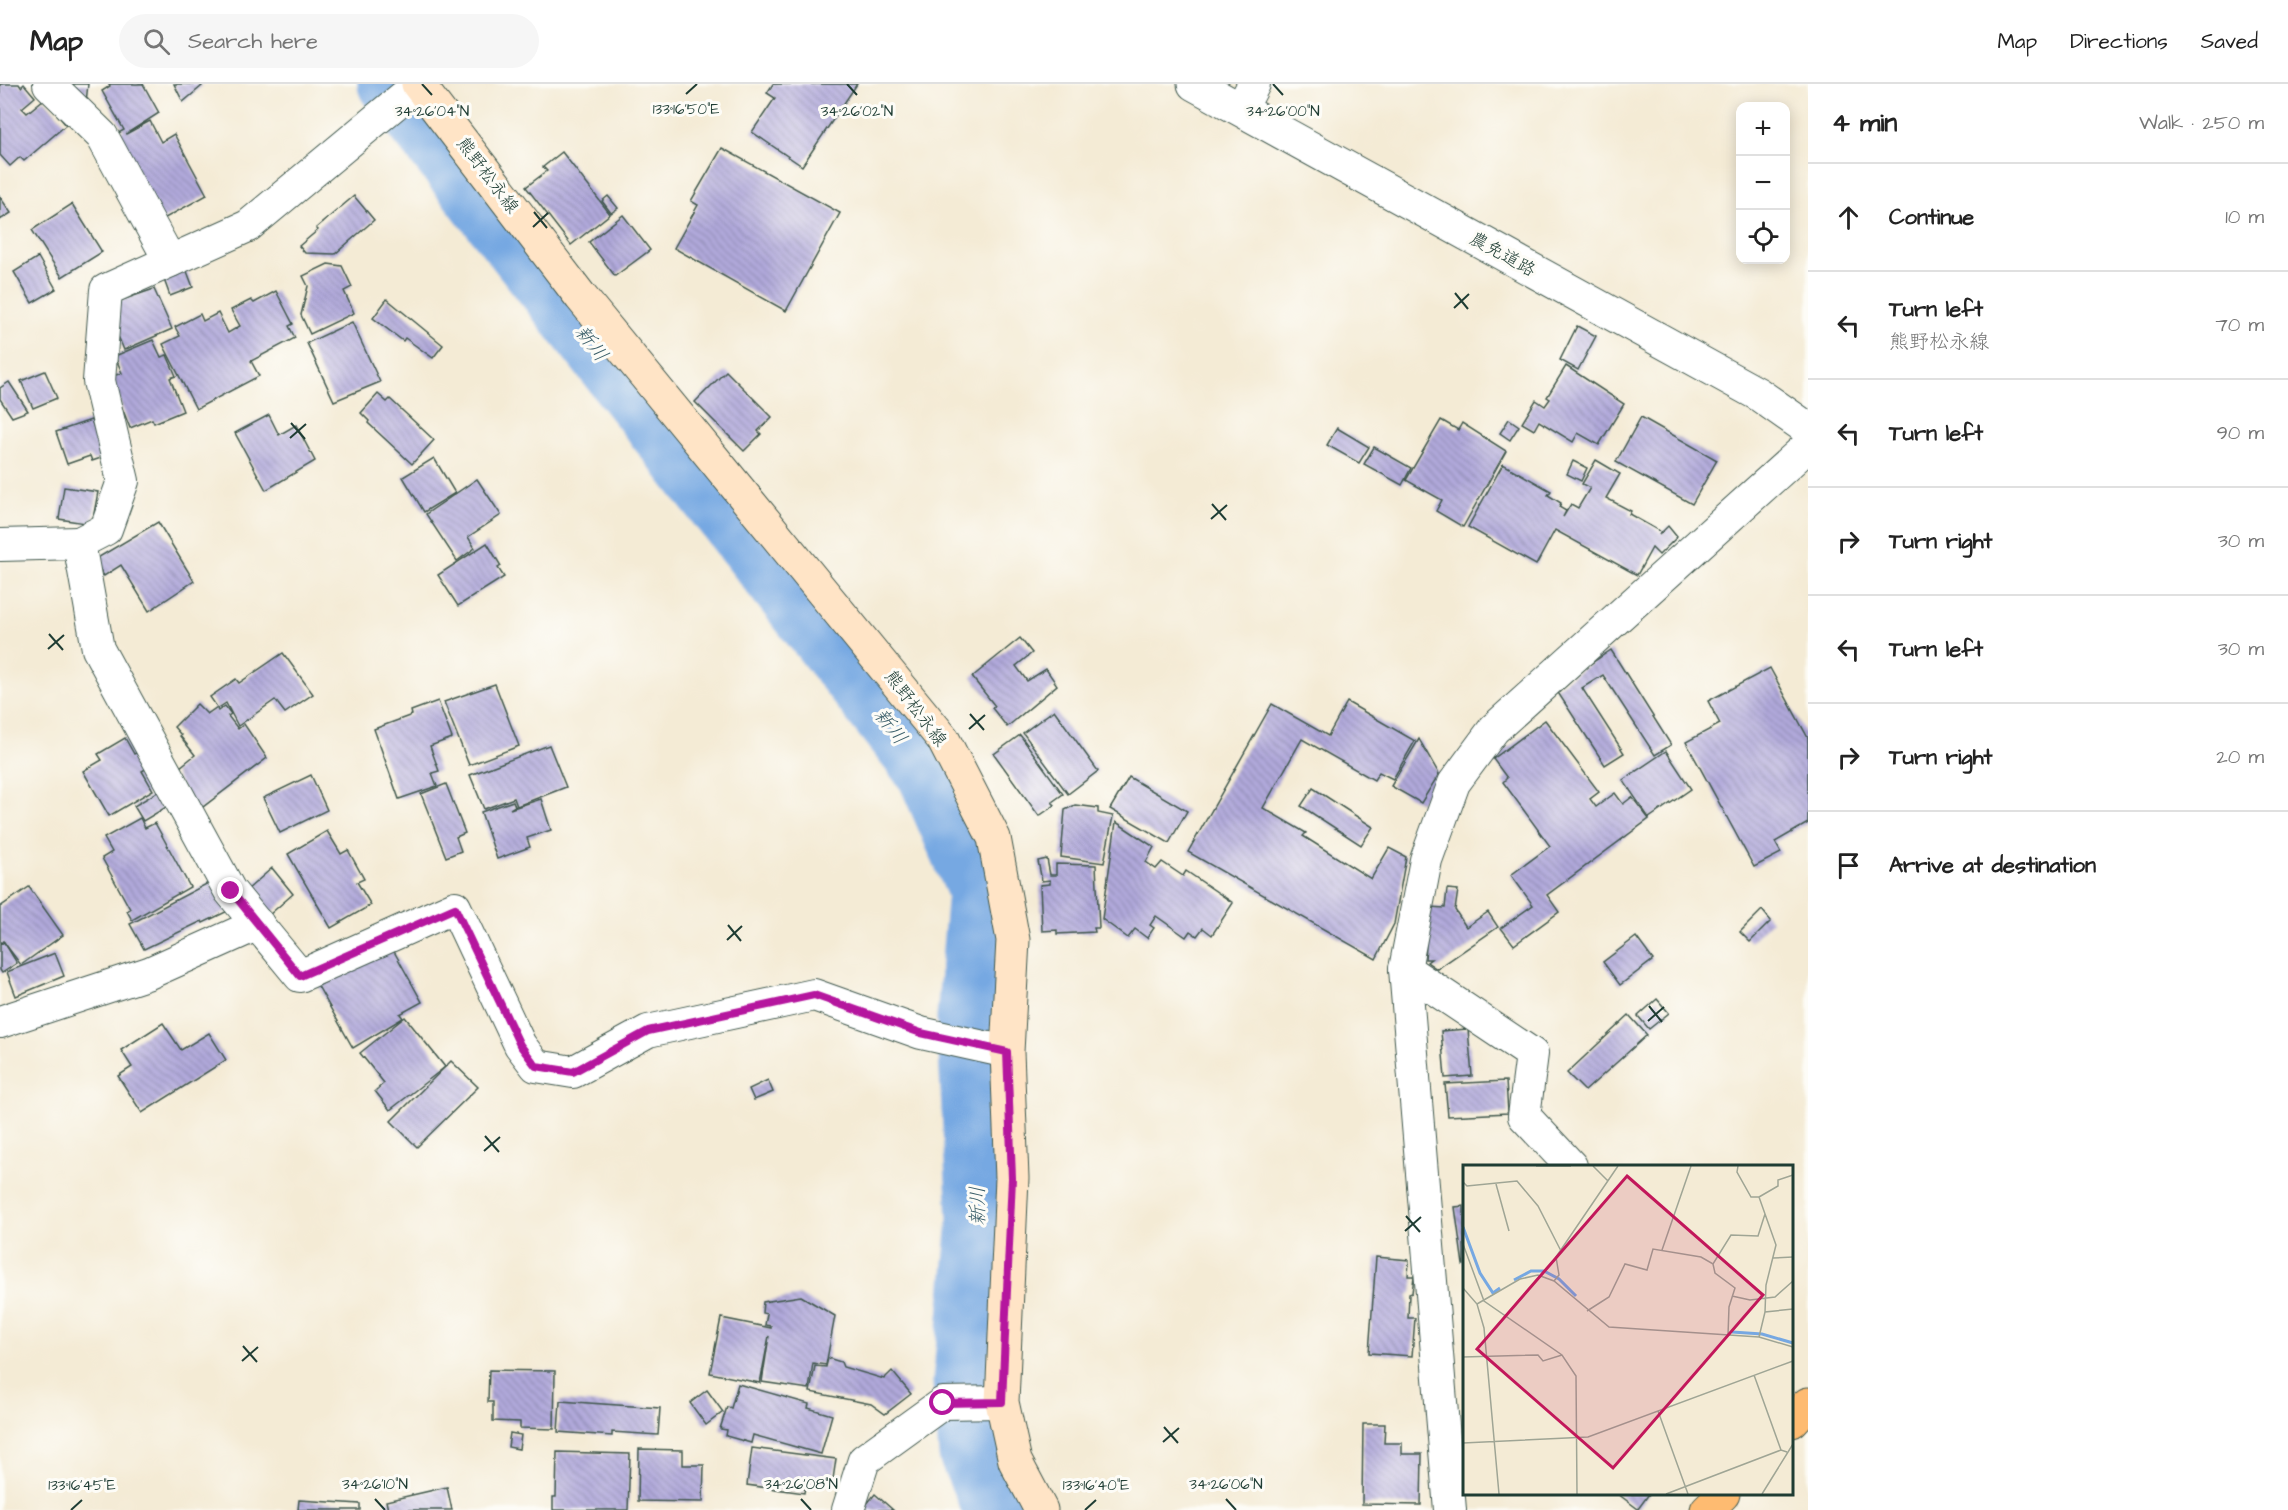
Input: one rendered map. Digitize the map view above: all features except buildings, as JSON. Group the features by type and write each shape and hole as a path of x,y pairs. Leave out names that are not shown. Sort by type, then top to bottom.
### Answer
{"main road":[{"name":"熊野松永線","path":"419,84 581,297 943,740 994,838 1013,940 1007,1052 1012,1178 1002,1402 1015,1461 1041,1510"},
{"path":"1707,1510 1722,1495"}],"street":[{"path":"49,84 102,136 171,261"},
{"path":"0,545 79,543 106,529 123,481 99,381 106,290 248,226 419,84"},
{"name":"農免道路","path":"1194,84 1247,97 1758,394 1808,429"},
{"path":"1450,1510 1405,969 1425,860 1454,783 1494,729 1808,446"},
{"path":"79,543 98,649 231,891 300,976 455,908 520,1045 536,1066 573,1072 648,1031 814,995 921,1033 1007,1052"},
{"path":"0,1022 149,973 258,924"},
{"path":"1405,969 1532,1054 1524,1116 1569,1165"},
{"path":"848,1510 864,1460 943,1403 1002,1402"}],"waterway":[{"name":"新川","path":"389,84 928,773 979,891 968,1018 979,1220 964,1382 970,1454 995,1510"}],"route":[{"path":"231,891 300,976 455,908 520,1045 536,1066 573,1072 648,1031 814,995 921,1033 1007,1052 1012,1178 1002,1402 943,1403"}]}
